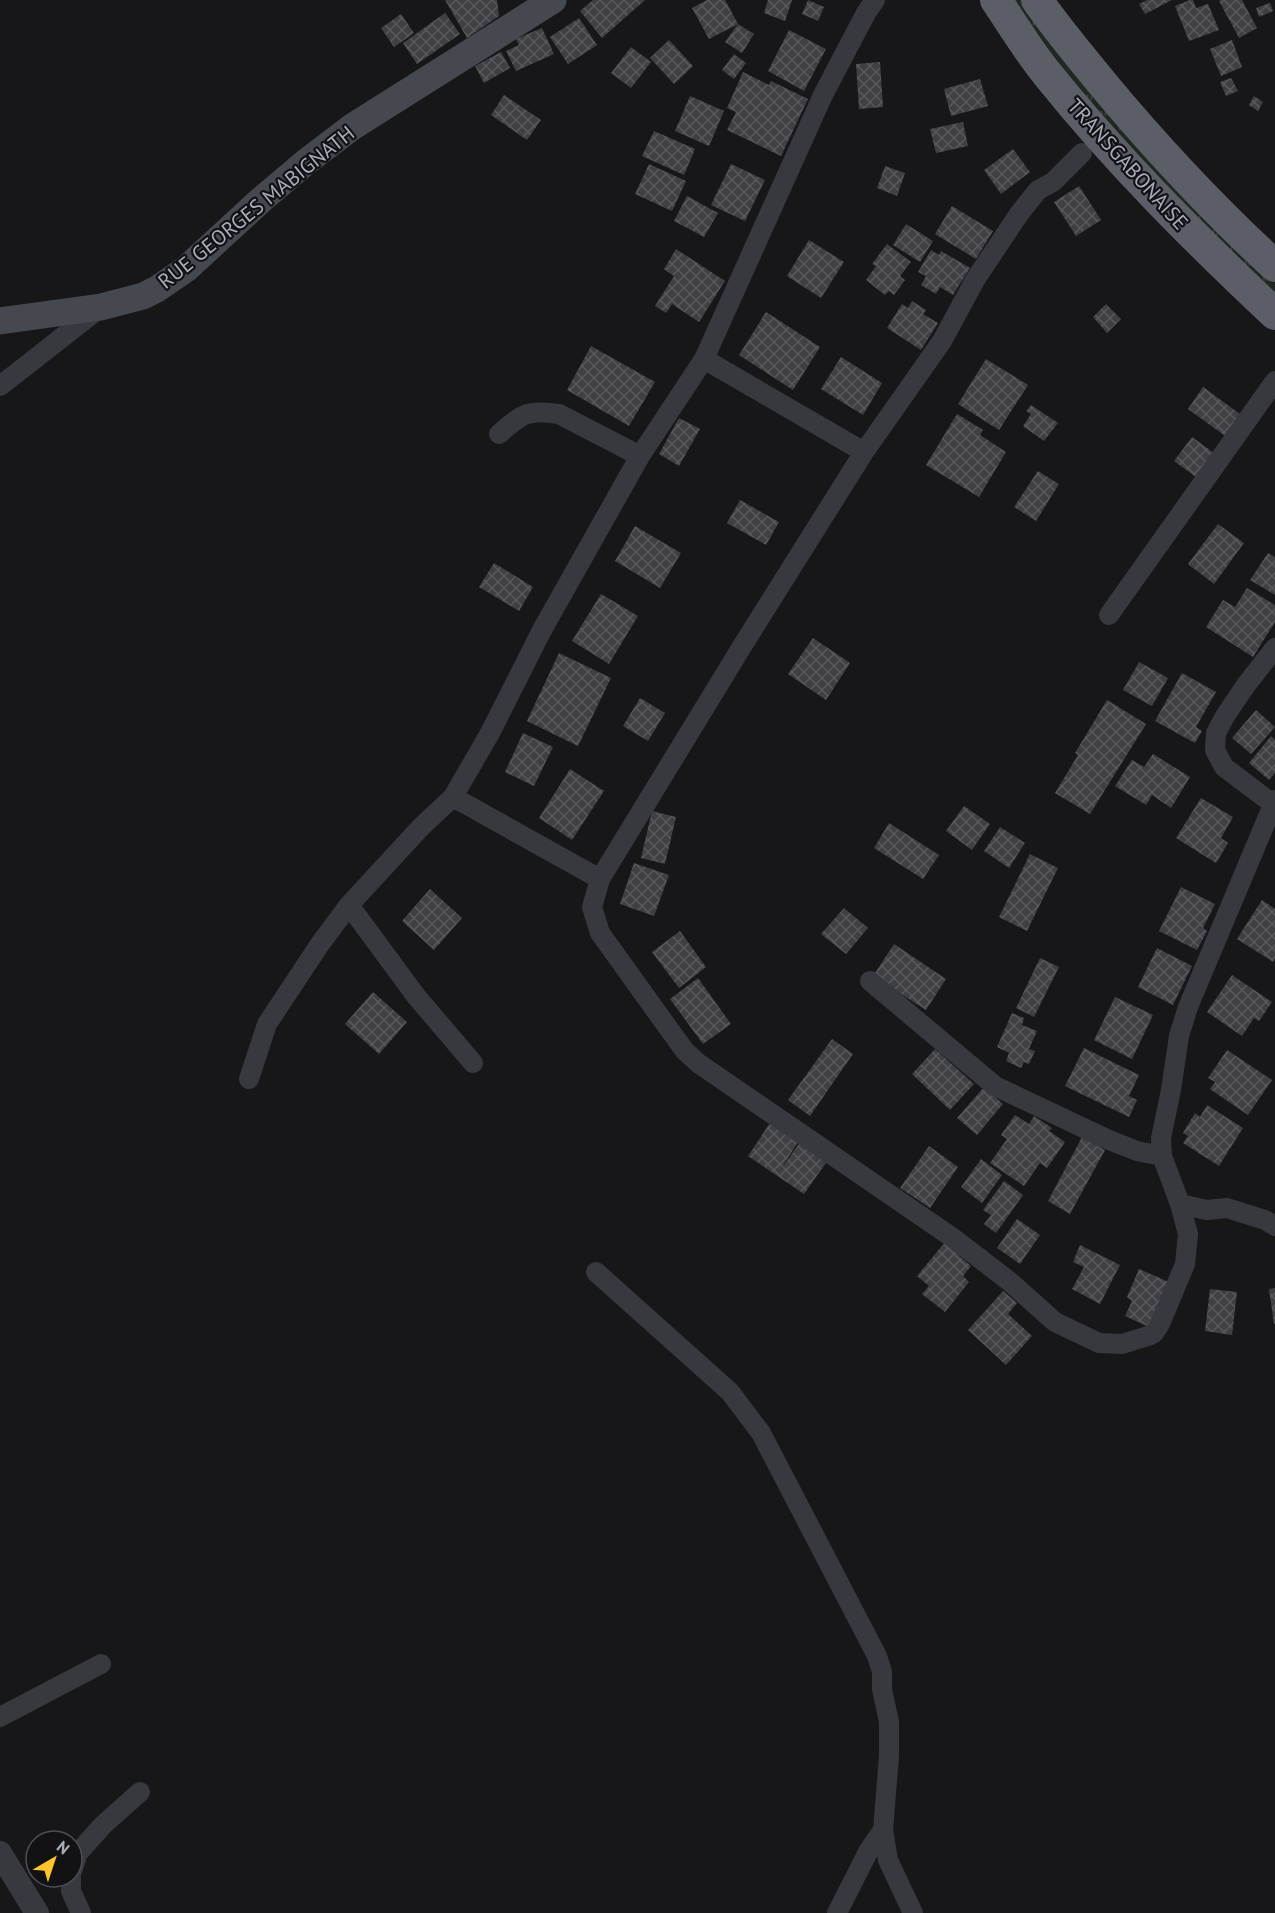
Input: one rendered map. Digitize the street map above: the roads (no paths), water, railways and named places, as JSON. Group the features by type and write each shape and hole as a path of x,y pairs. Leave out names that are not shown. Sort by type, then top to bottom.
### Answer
{"highway":[{"name":"TRANSGABONAISE","path":"996,0 1047,74 1098,133 1198,241 1275,314"},
{"name":"TRANSGABONAISE","path":"1037,0 1083,61 1165,157 1222,217 1275,266"}],"main road":[{"name":"RUE GEORGES MABIGNATH","path":"0,321 101,307 143,296 171,280 205,253 261,200 352,127 553,0"}],"street":[{"path":"249,1079 267,1024 320,944 349,905 421,827 453,797 490,733 542,630 640,456 704,359 823,95 875,0"},
{"path":"1082,153 1053,182 1038,190 1019,214 975,280 942,341 864,452 741,648 600,879 592,907 600,933 685,1051 698,1063 962,1245 1009,1281 1056,1322 1099,1343 1122,1344 1154,1333 1185,1264 1188,1234 1180,1204 1162,1156 1161,1138 1179,1036 1188,1007 1274,802 1224,767 1215,750 1216,733 1246,685 1275,648"},
{"path":"0,386 101,307"},
{"path":"704,359 864,452"},
{"path":"1109,615 1275,381"},
{"path":"498,434 516,419 529,412 559,414 640,456"},
{"path":"453,797 600,879"},
{"path":"349,905 416,996 473,1063"},
{"path":"870,981 995,1086 1109,1140 1137,1151 1162,1156"},
{"path":"1180,1204 1207,1210 1227,1208 1265,1220 1275,1226"},
{"path":"596,1272 730,1392 744,1409 761,1433 877,1656 882,1672 882,1689 889,1722 889,1756 883,1830 888,1860 913,1913"},
{"path":"0,1718 101,1664"},
{"path":"84,1846 103,1825 140,1792"},
{"path":"837,1913 869,1850 883,1830"},
{"path":"0,1853 37,1913"},
{"path":"71,1889 81,1913"}]}
